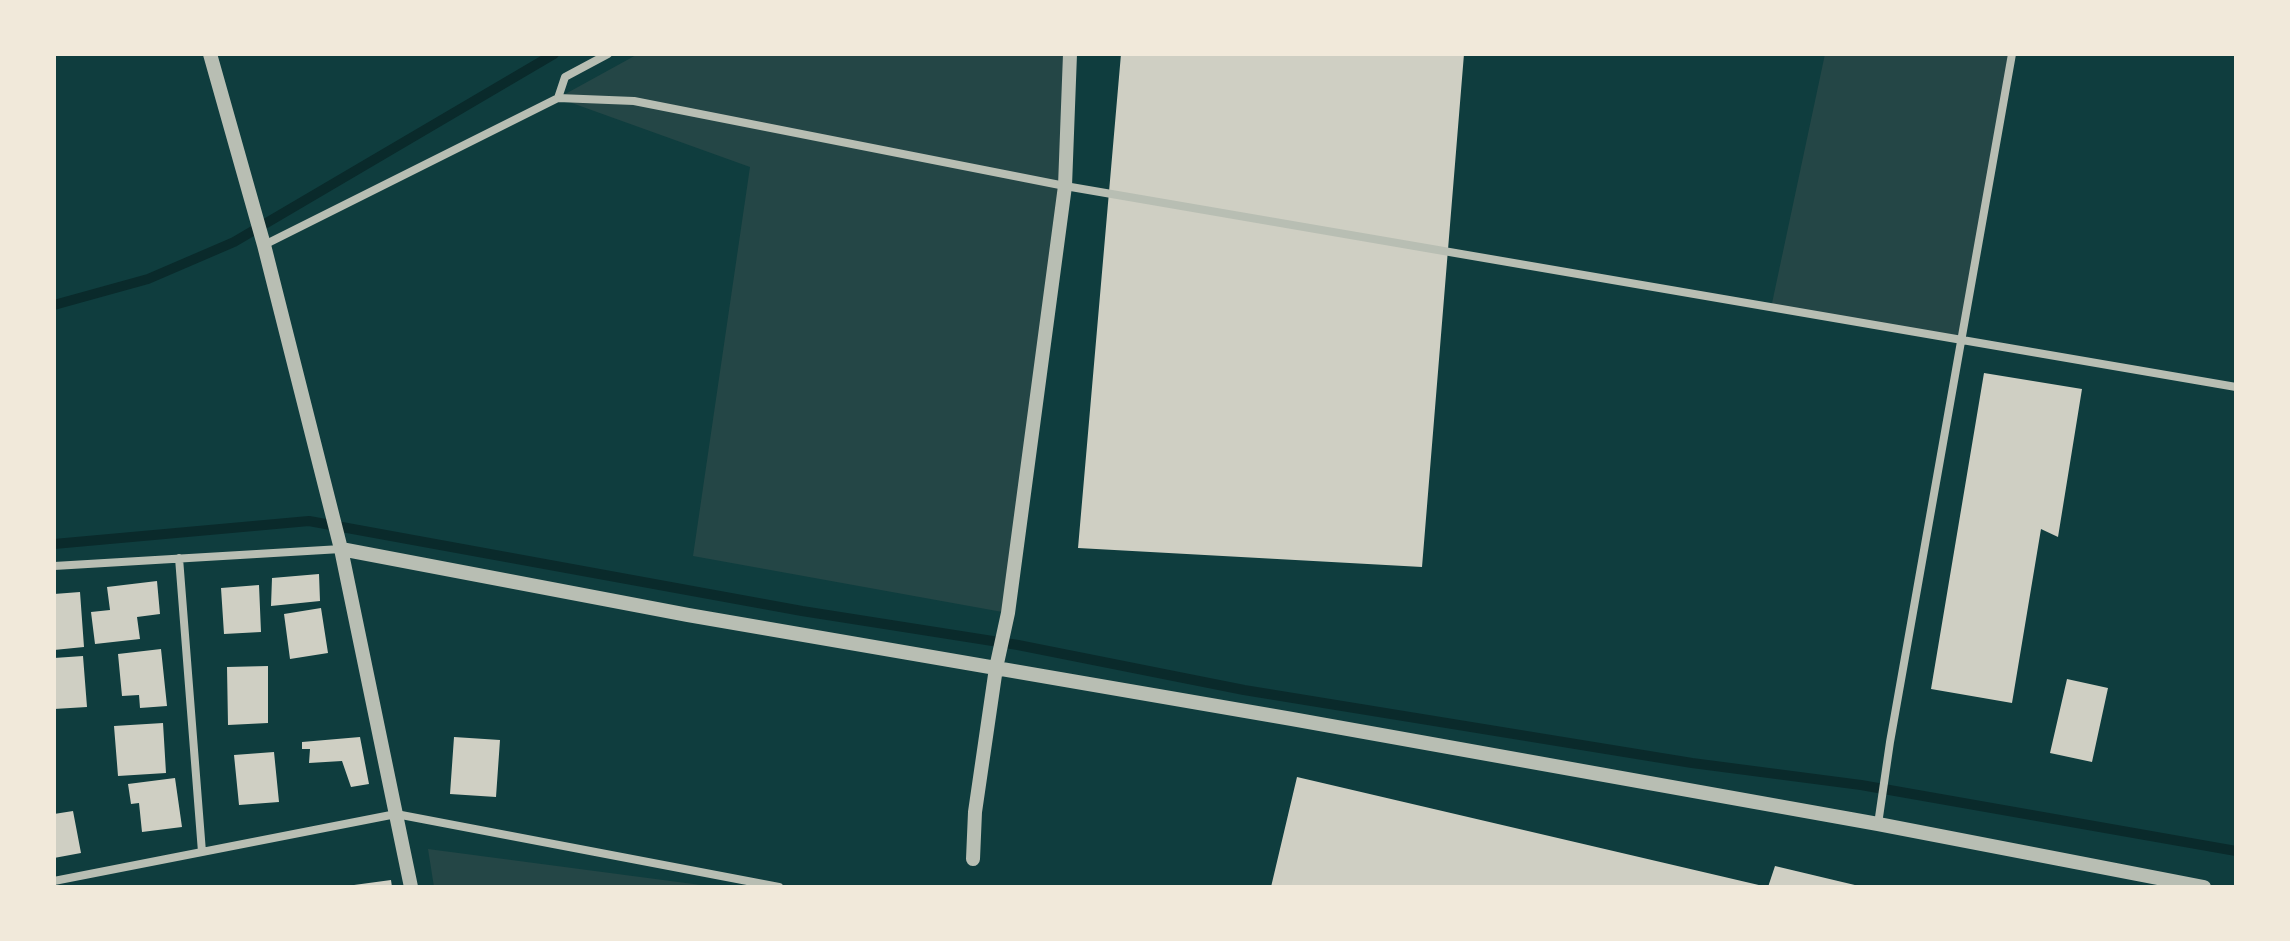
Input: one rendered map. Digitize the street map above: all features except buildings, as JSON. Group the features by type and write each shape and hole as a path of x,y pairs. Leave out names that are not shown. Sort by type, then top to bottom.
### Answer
{"street":[{"path":"210,54 264,245 341,549 411,887"},
{"path":"558,98 565,77 608,54"},
{"path":"973,859 975,812 996,667 1007,621 1065,186 1070,54"},
{"path":"1878,824 2012,54"},
{"path":"264,245 558,98 634,101 1065,186 2236,387"},
{"path":"54,566 341,549 688,615 1878,824 2204,887"},
{"path":"179,558 202,852"},
{"path":"54,881 396,814 779,887"}],"shaded area":[{"path":"638,54 1068,54 1065,186 1008,613 693,556 750,167 558,98"},
{"path":"1825,54 2012,54 1962,341 1771,308"},
{"path":"428,849 716,887 434,887"}],"waterway":[{"path":"54,305 148,279 234,242 554,54"},
{"path":"54,544 309,521 802,611 1018,645 1244,690 1692,763 1861,785 2236,851"}]}
